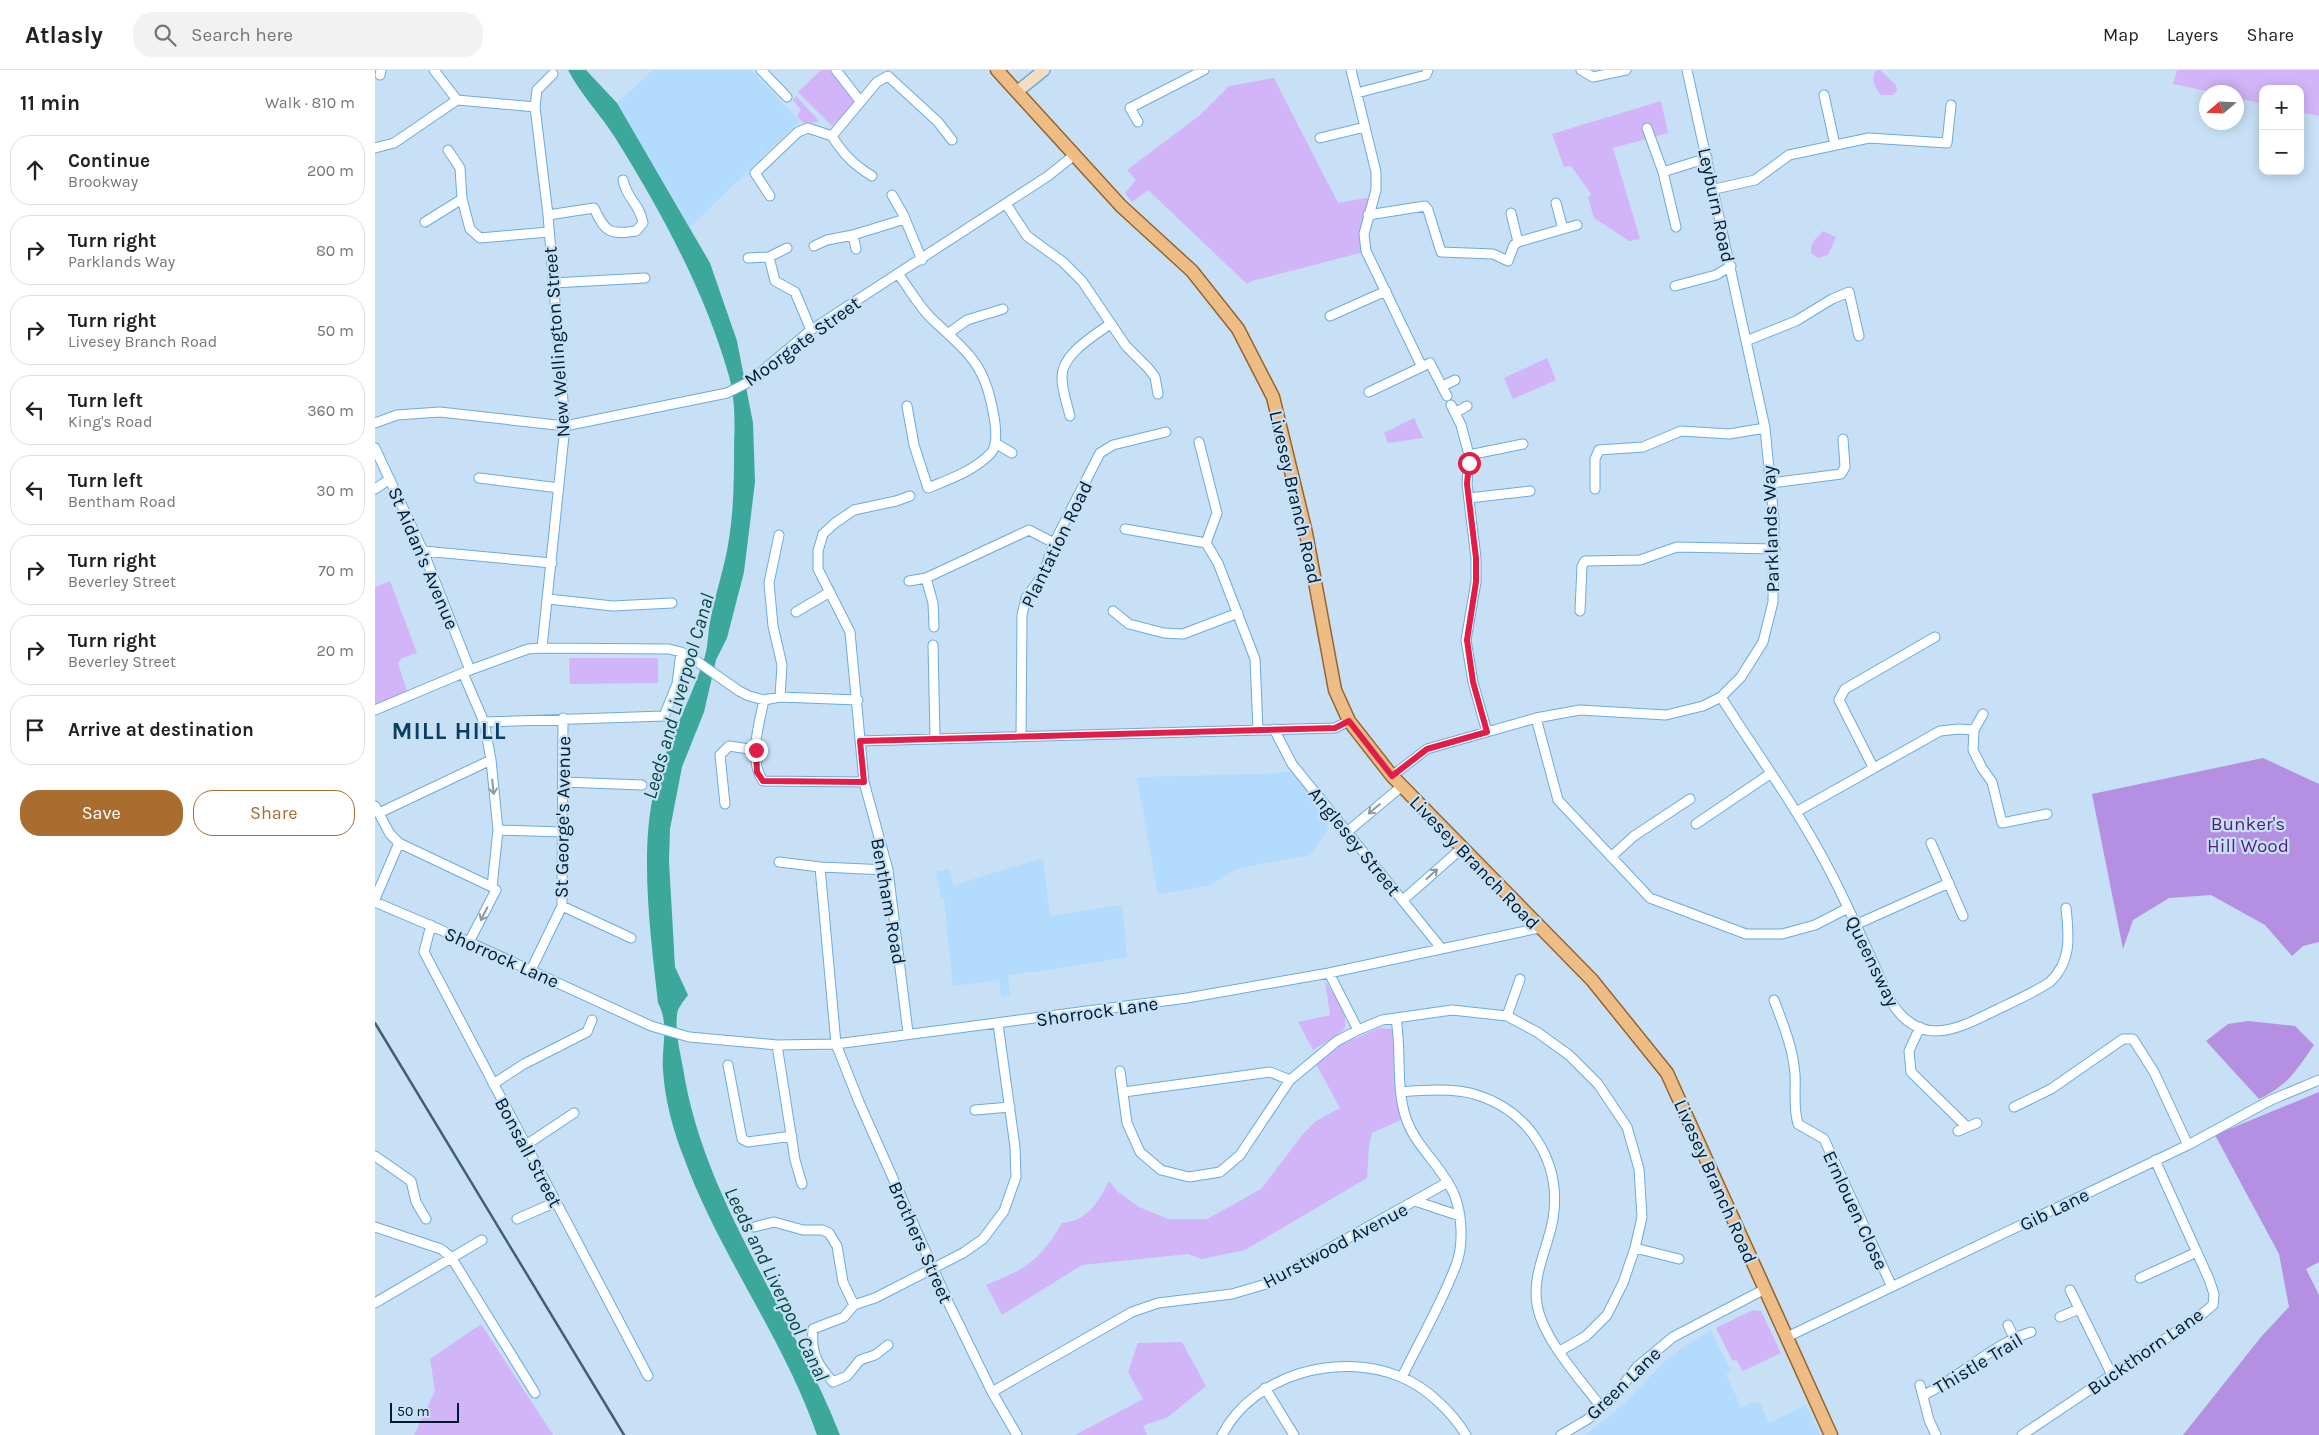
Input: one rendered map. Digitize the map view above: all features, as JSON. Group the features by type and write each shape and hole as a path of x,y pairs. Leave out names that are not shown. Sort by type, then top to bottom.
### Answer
{"main road":[{"name":"Livesey Branch Road","path":"997,70 1018,91 1073,156 1121,206 1192,271 1238,329 1270,389 1306,532 1335,690 1349,721 1392,776 1592,980 1667,1072 1831,1435"}],"street":[{"path":"434,70 457,100"},
{"path":"761,70 787,97"},
{"path":"836,70 860,101"},
{"path":"1018,91 1044,70"},
{"path":"1138,122 1130,108 1204,70"},
{"path":"1351,70 1376,172 1376,190 1364,234 1366,251 1422,367"},
{"path":"1357,93 1425,75 1428,70"},
{"path":"1581,70 1593,77 1626,70"},
{"name":"Leyburn Road","path":"1687,70 1715,189 1746,341"},
{"name":"New Wellington Street","path":"543,648 565,426 548,215 535,107 537,90 553,74"},
{"path":"833,136 877,82 888,76 938,122 952,140"},
{"path":"1824,96 1835,145"},
{"path":"375,148 394,142 457,100 535,107"},
{"path":"1715,189 1755,180 1789,155 1869,138 1947,143 1951,105"},
{"path":"1320,138 1365,127"},
{"path":"770,196 755,173 797,132 808,128 833,136 842,152 857,167 872,176"},
{"path":"1647,128 1663,172 1676,227"},
{"path":"448,150 460,168 462,199 470,229 480,238 549,232"},
{"name":"Moorgate Street","path":"375,423 397,415 440,412 565,426 727,393 749,382 811,330 922,260 1048,176 1073,156"},
{"path":"1663,172 1707,158"},
{"path":"548,215 594,208 603,228 617,234 636,231 643,223 640,210 626,194 623,180"},
{"path":"892,195 905,219 922,260"},
{"path":"425,222 462,199"},
{"path":"1556,202 1563,229"},
{"path":"1006,204 1027,236 1063,262 1082,281 1126,346 1155,377 1158,394"},
{"path":"1368,215 1425,206 1428,210 1441,252 1493,254 1509,261 1514,245 1518,242 1577,226"},
{"path":"1511,213 1518,242"},
{"path":"815,246 827,240 853,235 905,219"},
{"path":"853,235 856,249"},
{"path":"747,258 769,257 787,248"},
{"path":"769,257 775,281 795,292 811,330"},
{"path":"1675,286 1716,275 1731,266"},
{"path":"898,274 929,316 949,333 981,373 995,419 995,443 991,453 966,472 923,490 907,406"},
{"path":"553,283 645,278"},
{"path":"1330,316 1386,291"},
{"path":"1746,341 1796,320 1849,292 1859,336"},
{"path":"949,333 967,320 1003,308"},
{"path":"1070,416 1062,376 1068,360 1083,344 1110,324"},
{"name":"Parklands Way","path":"1392,776 1427,749 1535,718 1580,710 1666,714 1703,706 1721,697 1741,677 1763,642 1773,602 1775,549 1765,428 1746,341"},
{"path":"1369,392 1432,363 1447,396"},
{"path":"1443,386 1455,380"},
{"path":"1467,406 1453,408 1469,455 1467,484 1476,558 1476,582 1467,640 1473,682 1487,732"},
{"path":"1595,489 1595,459 1599,450 1643,447 1681,431 1729,434 1765,428"},
{"name":"Plantation Road","path":"1021,737 1022,615 1026,598 1043,575 1054,543 1101,453 1113,445 1166,432"},
{"path":"1771,483 1841,474 1845,467 1843,438"},
{"path":"1199,442 1217,513 1206,543"},
{"path":"995,443 1012,453"},
{"path":"1469,455 1523,444"},
{"name":"St Aidan's Avenue","path":"375,448 423,552 467,671 483,722 491,760 498,830 492,886 496,890 469,942"},
{"path":"479,478 559,488"},
{"path":"375,489 390,479"},
{"path":"1469,498 1530,491"},
{"name":"Bentham Road","path":"908,1033 888,870 864,782 851,632 818,569 818,550 823,534 854,510 910,496"},
{"path":"909,580 926,578 1029,530 1054,543"},
{"path":"1125,530 1206,543 1219,563 1255,659 1258,730"},
{"path":"779,535 769,583 773,626 782,665 780,697"},
{"path":"1580,611 1581,566 1585,561 1640,560 1677,547 1775,549"},
{"path":"423,552 552,563"},
{"path":"926,578 933,603 935,627"},
{"path":"796,612 830,592"},
{"path":"548,599 613,606 672,603"},
{"path":"1113,611 1129,624 1164,633 1183,634 1237,613"},
{"path":"1873,768 1839,700 1845,689 1935,637"},
{"path":"933,645 935,738"},
{"path":"375,710 467,671 528,649 543,648 669,649 681,652 695,660 739,691 764,700 780,697 858,700"},
{"path":"483,722 665,716 677,684 681,652"},
{"name":"Queensway","path":"1721,697 1770,774 1797,812 1826,862 1896,1010 1919,1027 1936,1032 1959,1028 2049,982 2062,970 2066,958 2069,938 2065,908"},
{"path":"764,700 756,750 757,772 763,781 864,782"},
{"path":"1983,714 1974,730 1973,750 1992,782 2002,823 2047,814"},
{"name":"St George's Avenue","path":"531,970 562,906 563,718"},
{"path":"1535,718 1558,800 1650,898 1746,934 1782,934 1815,926 1847,908"},
{"path":"860,741 1335,728 1349,721"},
{"name":"Anglesey Street","path":"1274,729 1292,764 1441,948"},
{"path":"1797,812 1940,731 1974,730"},
{"path":"725,804 720,755 729,746 756,750"},
{"path":"491,760 377,810 390,834 399,843 492,886"},
{"path":"1696,824 1770,774"},
{"path":"563,782 642,785"},
{"path":"1347,832 1402,786"},
{"path":"1611,857 1635,836 1690,799"},
{"path":"498,830 562,832"},
{"path":"375,901 399,843"},
{"path":"1931,843 1963,916"},
{"path":"1403,900 1461,848"},
{"path":"779,862 820,867 888,870"},
{"name":"Brothers Street","path":"820,867 836,1044 859,1102 932,1267 992,1392 1017,1435"},
{"path":"1855,925 1949,883"},
{"name":"Shorrock Lane","path":"375,901 531,970 651,1026 689,1037 777,1045 836,1044 908,1033 998,1024 1187,998 1329,974 1539,928"},
{"path":"562,906 631,938"},
{"name":"Bonsall Street","path":"431,925 424,952 648,1376"},
{"path":"1329,974 1358,1030"},
{"path":"1507,1016 1520,979"},
{"name":"Ernlouen Close","path":"1774,1000 1789,1040 1795,1074 1794,1109 1798,1124 1824,1139 1892,1287"},
{"path":"1120,1071 1127,1123 1140,1152 1161,1170 1189,1176 1220,1172 1240,1154 1290,1080 1337,1041 1382,1020 1452,1010 1507,1016 1537,1032 1569,1055 1599,1084 1627,1127 1639,1169 1642,1217 1635,1248 1623,1283 1607,1314 1586,1336 1560,1351"},
{"path":"1396,1019 1404,1112 1415,1137 1441,1168 1455,1196 1459,1216 1457,1263 1401,1377"},
{"path":"493,1084 524,1064 587,1032 592,1020"},
{"path":"888,1345 875,1355 860,1360 847,1376 833,1382 821,1368 811,1348 813,1329 845,1317 854,1305 875,1298 932,1267 963,1253 983,1239 1004,1211 1016,1177 998,1024"},
{"path":"1919,1027 1909,1051 1911,1072 1962,1129 1977,1123"},
{"path":"2014,1107 2051,1089 2123,1039 2133,1040 2154,1072 2188,1145"},
{"path":"777,1045 802,1184"},
{"path":"729,1065 742,1139 748,1142 792,1136"},
{"path":"1124,1092 1270,1072 1290,1080"},
{"name":"Gib Lane","path":"1787,1336 2188,1145 2271,1100 2319,1080"},
{"path":"1401,1092 1423,1090 1476,1094 1504,1107 1528,1127 1545,1151 1554,1179 1553,1219 1537,1276 1537,1306 1546,1329 1601,1407"},
{"path":"975,1110 1009,1107"},
{"path":"526,1145 574,1113"},
{"path":"376,1158 411,1181 416,1202 426,1219"},
{"name":"Buckthorn Lane","path":"2022,1435 2201,1315 2213,1305 2214,1294 2155,1160"},
{"name":"Hurstwood Avenue","path":"992,1392 1132,1312 1158,1303 1232,1294 1266,1284 1448,1182"},
{"path":"1415,1201 1459,1216"},
{"path":"517,1219 556,1202"},
{"path":"754,1227 774,1222 803,1230 821,1230 829,1233 837,1246 843,1282 854,1305"},
{"path":"375,1227 441,1249 451,1257 535,1393"},
{"path":"375,1303 482,1240"},
{"path":"1635,1248 1679,1259"},
{"path":"2140,1278 2197,1252"},
{"name":"Green Lane","path":"1561,1435 1588,1419 1616,1394 1637,1366 1673,1337 1765,1289"},
{"path":"2070,1290 2112,1375"},
{"path":"2060,1318 2079,1308"},
{"path":"2008,1325 2014,1338"},
{"name":"Thistle Trail","path":"1925,1395 1948,1383 2014,1338 2031,1332"},
{"path":"1222,1435 1250,1399 1285,1377 1321,1370 1358,1367 1401,1377 1434,1398 1466,1435"},
{"name":"Thistle Trail","path":"1920,1384 1925,1395 1926,1411 1936,1435"},
{"path":"1265,1388 1294,1435"}],"shaded area":[{"path":"568,70 586,70 617,103 710,263 737,341 753,423 755,482 744,572 727,638 716,660 704,712 682,767 670,829 669,861 675,967 688,995 677,1012 677,1035 694,1117 710,1164 729,1210 798,1344 840,1435 817,1435 803,1399 770,1330 698,1194 673,1126 668,1104 663,1070 664,1020 658,1003 648,899 647,845 649,820 653,796 670,742 705,656 709,626 727,549 731,527 733,492 733,402 729,376 719,345 708,314 681,254 650,195 616,139"},
{"path":"653,70 751,70 800,121 690,227 617,103"},
{"path":"821,70 829,70 853,100 853,105 832,126 798,92"},
{"path":"1880,70 1896,85 1897,90 1893,95 1881,95 1875,87 1875,71"},
{"path":"2177,70 2319,70 2319,116 2304,113 2304,85 2259,85 2259,103 2244,100 2244,85 2199,85 2199,89 2173,84"},
{"path":"1274,78 1338,203 1372,197 1364,252 1252,281 1247,284 1148,190 1132,202 1125,193 1136,180 1127,170 1199,116 1229,86"},
{"path":"796,96 818,122 804,123 797,116 801,110 793,100"},
{"path":"1661,101 1668,133 1613,148 1640,239 1629,241 1594,218 1588,197 1591,194 1571,166 1564,167 1552,134"},
{"path":"1823,231 1836,237 1828,255 1818,258 1811,253 1811,248 1814,240"},
{"path":"1547,358 1556,380 1513,399 1504,378"},
{"path":"1414,418 1423,438 1388,443 1384,433"},
{"path":"390,581 417,653 402,658 398,663 408,694 375,708 375,587"},
{"path":"569,658 658,658 658,683 570,684"},
{"path":"1292,771 1329,818 1327,831 1310,855 1239,868 1211,885 1158,895 1137,777 1261,774"},
{"path":"1043,858 1050,916 1122,905 1127,957 1008,975 1010,996 1001,997 999,980 953,986 944,898 941,898 936,872 949,869 954,885"},
{"path":"1325,981 1340,1006 1345,1025 1343,1030 1336,1036 1313,1050 1298,1022 1330,1015"},
{"path":"1379,1028 1394,1029 1403,1119 1372,1133 1369,1146 1367,1178 1245,1250 1202,1259 1188,1254 1082,1265 1002,1315 986,1285 1012,1274 1031,1262 1046,1247 1062,1223 1079,1219 1091,1209 1109,1181 1118,1192 1139,1207 1168,1219 1207,1219 1261,1189 1303,1134 1316,1121 1340,1108 1316,1064 1342,1044"},
{"path":"1753,1310 1761,1311 1781,1353 1743,1371 1737,1361 1732,1360 1716,1328"},
{"path":"481,1324 553,1435 414,1435 435,1391 430,1359"},
{"path":"1711,1330 1731,1372 1726,1374 1741,1407 1759,1401 1769,1423 1806,1405 1820,1435 1585,1435 1624,1404 1665,1361 1686,1345"},
{"path":"1182,1342 1206,1386 1168,1417 1143,1426 1147,1435 1075,1435 1143,1399 1128,1372 1138,1343"}],"green space":[{"name":"Bunker's Hill Wood","path":"2263,758 2319,784 2319,942 2303,946 2292,956 2265,925 2211,895 2169,898 2133,920 2123,949 2092,794"},
{"path":"2248,1021 2295,1026 2314,1045 2284,1083 2259,1099 2206,1041 2228,1024"},
{"path":"2319,1092 2319,1262 2306,1269 2319,1295 2319,1435 2183,1435 2261,1337 2289,1307 2279,1254 2215,1135"}],"railway":[{"path":"375,1023 624,1435"}],"district":[{"name":"MILL HILL","path":"449,731"}],"route":[{"path":"756,750 757,772 763,781 864,782 860,741 1335,728 1349,721 1392,776 1427,749 1487,732 1468,660 1467,640 1470,610 1476,582 1474,534 1467,484 1469,463"}],"water label":[{"name":"Leeds and Liverpool Canal","path":"678,696"},
{"name":"Leeds and Liverpool Canal","path":"777,1284"}]}
